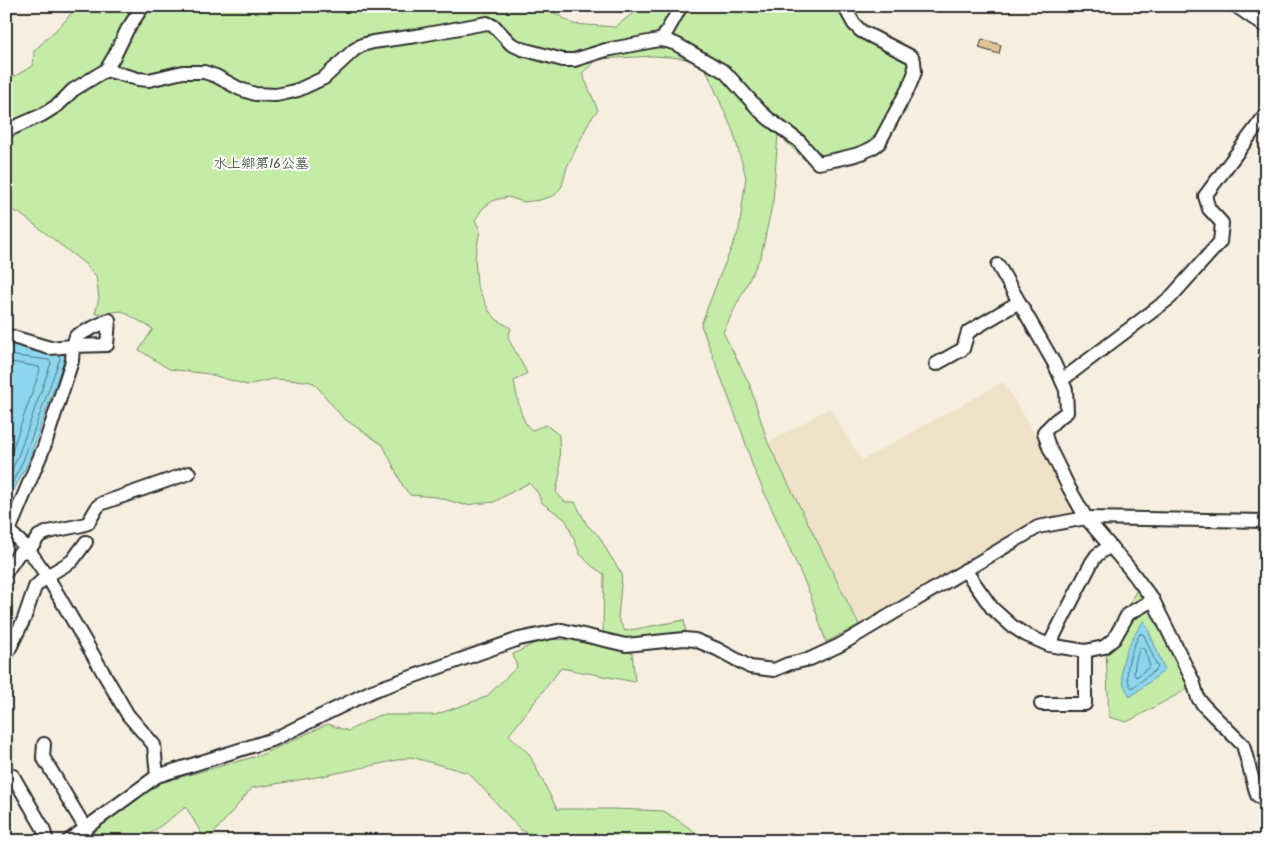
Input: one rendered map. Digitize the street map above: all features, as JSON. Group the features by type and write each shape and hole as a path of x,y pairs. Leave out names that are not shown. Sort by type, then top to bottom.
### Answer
{"street":[{"path":"6,131 42,115 73,90 106,70 116,55 127,30 143,6"},
{"path":"662,40 681,6"},
{"path":"106,70 138,79 149,80 184,72 204,72 216,76 234,87 255,94 286,94 324,78 362,45 487,23 495,27 511,44 522,49 563,60 574,60 606,50 662,40 676,44 724,72 764,115 799,141 818,163 873,149 879,143 915,72 912,57 861,31 854,24 844,6"},
{"path":"1236,6 1266,27"},
{"path":"1062,380 1170,298 1220,242 1222,223 1209,210 1206,196 1266,114"},
{"path":"998,265 1054,363 1066,390 1067,412 1044,432 1049,447 1069,488 1086,518 1129,568 1153,600 1193,682 1198,698 1243,745 1257,795 1266,802"},
{"path":"936,364 963,349 968,332 1018,302"},
{"path":"6,336 50,348 73,346 72,360 44,447 9,531 30,550 48,576 128,715 154,745 157,776"},
{"path":"6,572 19,553 30,550 39,536 48,532 82,526 88,523 98,506 103,502 189,473"},
{"path":"68,841 157,776 274,739 372,691 519,638 562,630 626,645 684,638 695,640 717,649 750,667 774,670 788,664 810,659 840,645 1038,527 1086,518 1266,520"},
{"path":"6,656 24,619 35,587 48,576 72,561 86,542"},
{"path":"1050,645 1092,562 1097,555 1110,546"},
{"path":"965,570 992,608 1012,626 1026,635 1050,645 1085,651 1104,647 1114,639 1128,614 1153,600"},
{"path":"1041,704 1085,704 1085,651"},
{"path":"44,744 43,757 86,829"},
{"path":"6,773 13,776 43,828 47,841"}],"shaded area":[{"path":"1003,382 1083,511 1046,518 859,625 768,443 829,408 862,460"}],"green space":[{"name":"水上鄉第16公墓","path":"77,6 543,6 573,24 615,27 643,6 843,6 860,29 920,61 906,111 871,152 867,160 812,167 778,134 773,201 761,256 723,332 749,383 768,443 859,625 826,642 810,594 753,467 743,435 701,325 739,230 746,177 733,131 704,65 682,58 654,56 598,59 582,73 598,110 590,120 567,167 562,186 555,195 540,200 524,202 508,197 494,200 483,208 475,220 480,230 475,258 477,285 489,311 497,320 511,328 508,338 527,373 514,381 522,415 532,430 546,425 559,435 560,473 556,492 565,502 575,502 587,525 599,536 622,574 618,618 625,631 684,620 686,634 631,641 603,637 604,574 593,567 580,554 566,520 541,502 538,493 529,483 494,502 464,505 437,497 410,495 403,486 383,445 343,418 314,383 273,379 247,385 209,374 169,369 139,350 153,329 122,311 95,314 99,298 96,276 85,264 19,213 6,208 6,75 15,76 33,66 34,51 66,20"},
{"path":"1140,583 1193,686 1127,722 1109,717 1106,650"},
{"path":"543,639 571,640 632,653 635,682 561,668 509,735 529,754 557,809 664,811 709,841 546,841 521,830 469,773 411,757 328,775 252,788 207,841 186,807 140,841 74,841 159,783 261,755 328,724 348,731 379,715 435,715 486,697 517,667 513,654"}],"water":[{"path":"6,342 48,349 62,349 66,354 28,463 6,505"},
{"path":"1144,620 1165,670 1130,697 1123,682 1122,665 1127,649"}],"building":[{"path":"982,39 1001,45 999,54 979,48"}]}
